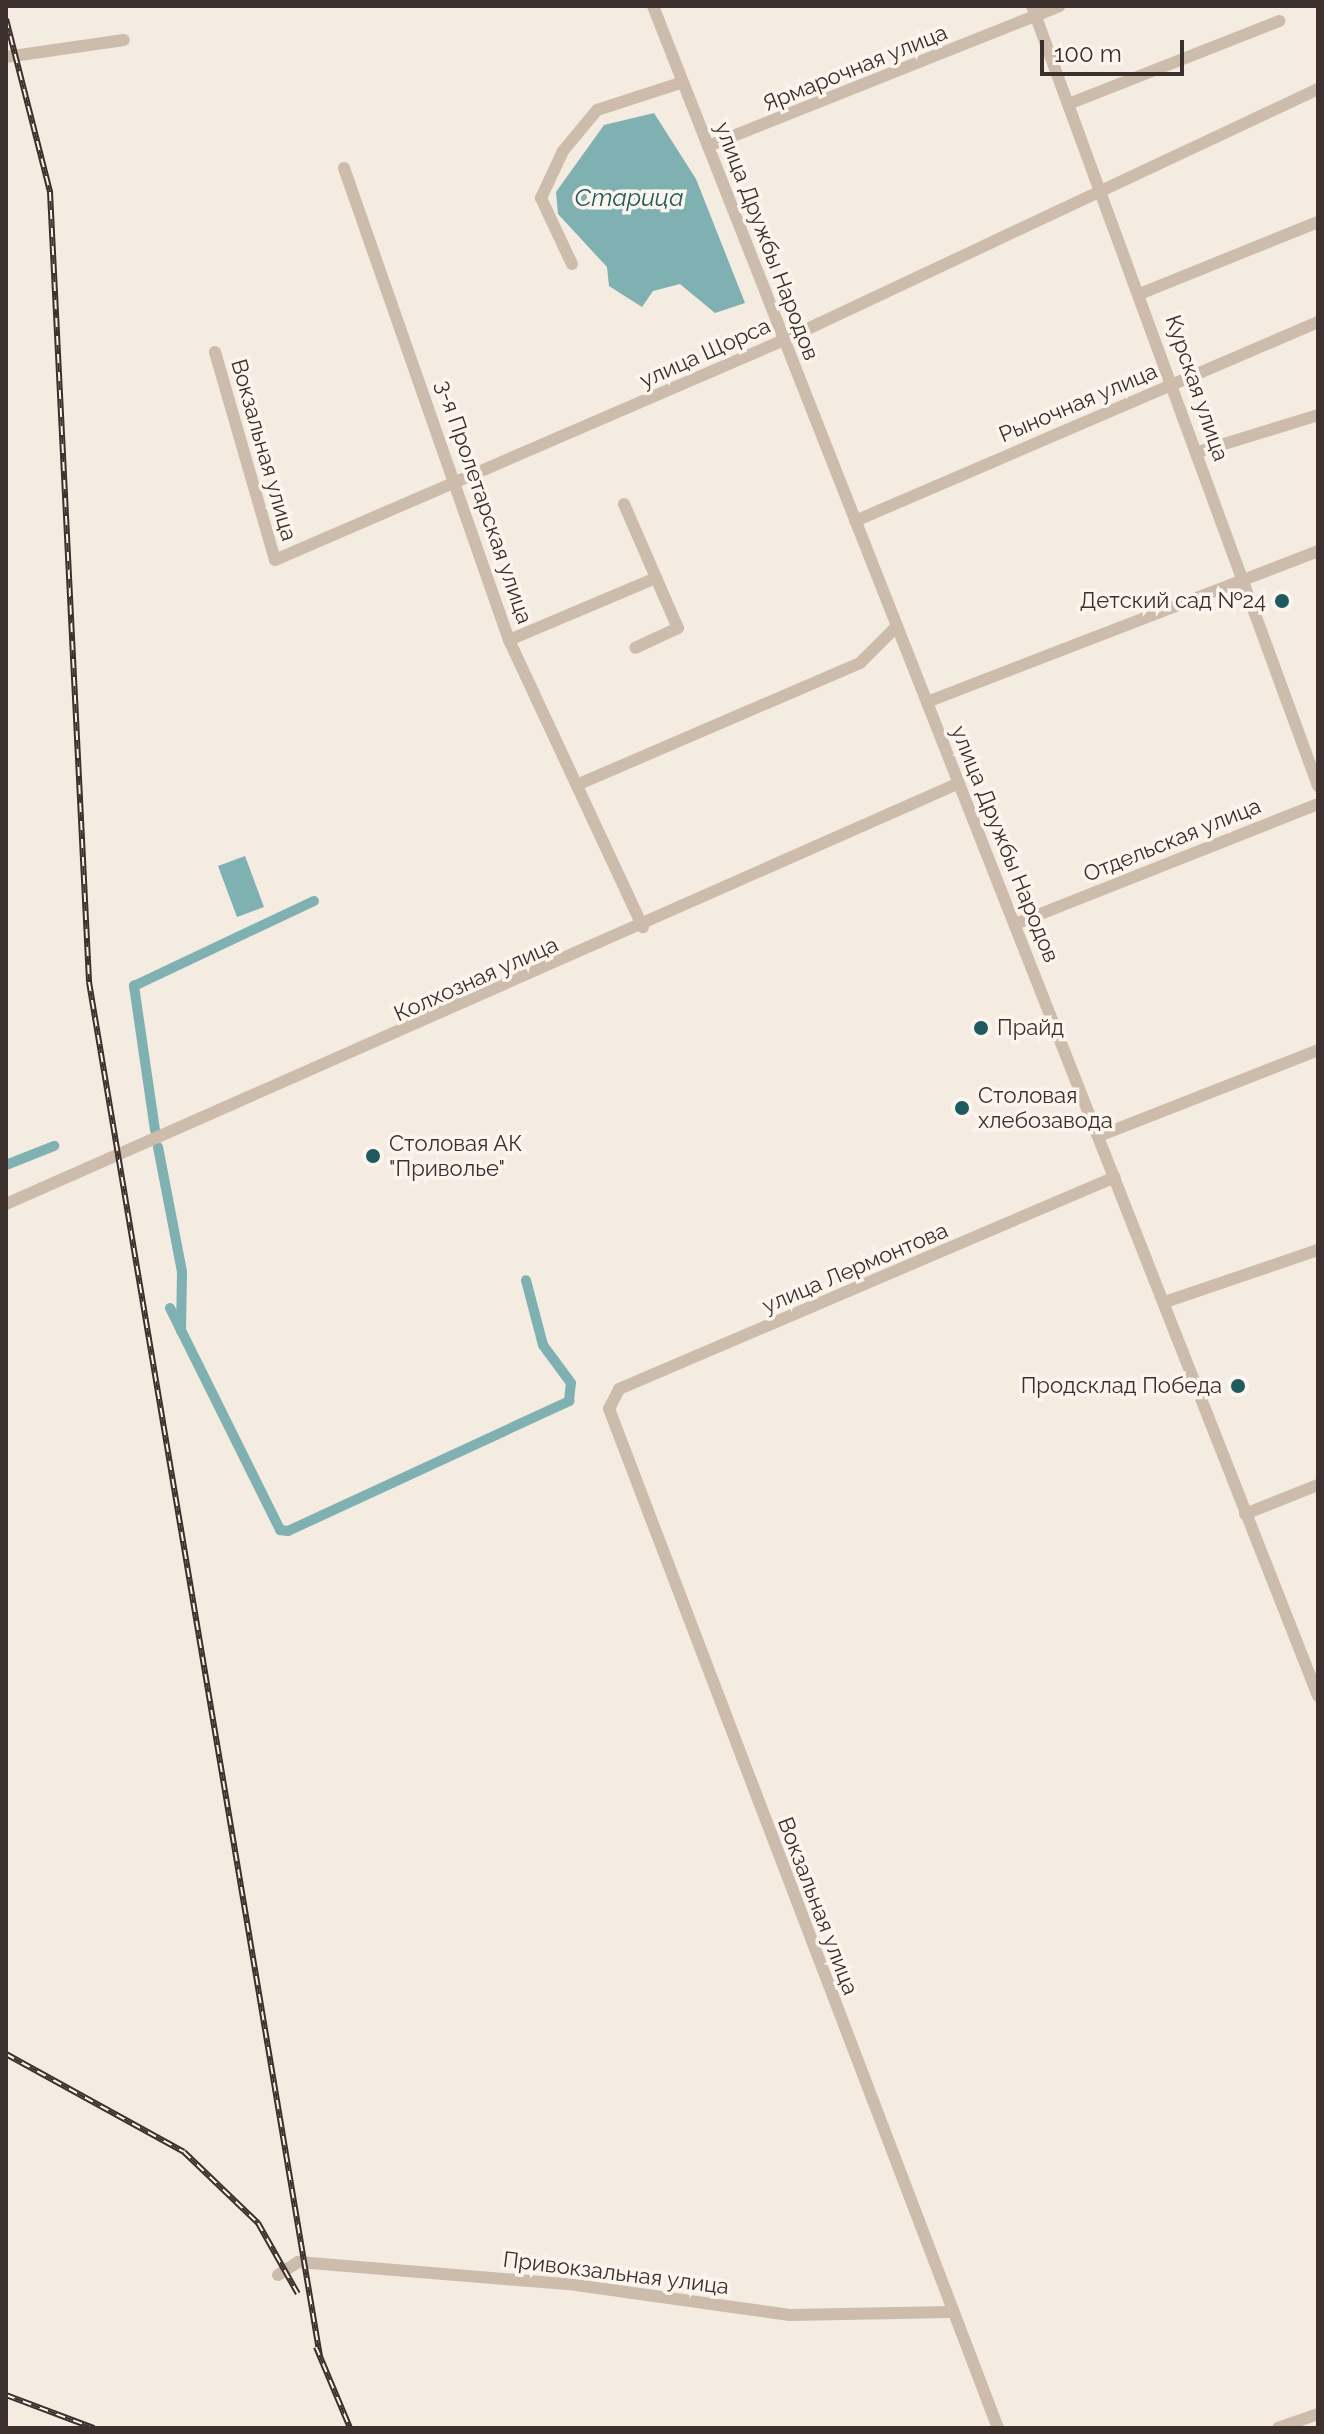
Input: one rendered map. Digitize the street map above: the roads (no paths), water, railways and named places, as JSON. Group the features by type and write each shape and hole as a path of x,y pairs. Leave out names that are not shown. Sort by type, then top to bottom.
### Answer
{"street":[{"name":"улица Дружбы Народов","path":"653,6 1317,1693"},
{"name":"Ярмарочная улица","path":"708,146 1034,10 1059,6"},
{"name":"Курская улица","path":"1034,10 1103,185 1175,383 1241,581 1318,786"},
{"path":"1071,103 1279,21"},
{"path":"6,57 124,40"},
{"path":"572,264 541,198 563,151 597,110 683,82"},
{"name":"улица Щорса","path":"275,560 784,340 1103,185 1318,89"},
{"name":"3-я Пролетарская улица","path":"344,168 509,640 579,784 643,927"},
{"path":"1142,293 1318,222"},
{"name":"Рыночная улица","path":"855,521 1318,322"},
{"name":"Вокзальная улица","path":"215,352 275,560"},
{"path":"1198,452 1318,415"},
{"path":"624,504 678,628 635,648"},
{"path":"927,702 1318,551"},
{"path":"509,640 656,578"},
{"path":"579,784 860,663 896,627"},
{"name":"Колхозная улица","path":"6,1204 643,927 959,783"},
{"name":"Отдельская улица","path":"1015,924 1318,804"},
{"path":"1007,902 1021,913 1042,913"},
{"path":"1028,955 1028,930 1042,913"},
{"path":"1099,1136 1318,1050"},
{"name":"улица Лермонтова","path":"611,1396 1115,1177"},
{"path":"1165,1302 1318,1250"},
{"name":"Вокзальная улица","path":"611,1396 619,1441 998,2428"},
{"path":"1245,1514 1318,1485"},
{"name":"Привокзальная улица","path":"278,2275 298,2262 576,2285 790,2315 952,2312"},
{"path":"1278,2428 1318,2414"}],"water":[{"name":"Старица","path":"654,113 696,179 745,303 715,313 680,284 653,291 642,307 609,286 607,267 558,214 556,192 604,125"},
{"path":"245,856 264,907 237,917 218,866"}],"waterway":[{"path":"155,1130 134,986 314,901"},
{"path":"6,1165 54,1146"},
{"path":"158,1147 182,1272 181,1331"},
{"path":"170,1308 280,1530 288,1531 569,1401 571,1383 543,1345 526,1280"}],"railway":[{"path":"6,19 50,192 89,982 320,2357"},
{"path":"6,2054 184,2152 258,2223 298,2294"},
{"path":"316,2347 350,2428"},
{"path":"6,2395 94,2428"}],"place":[{"name":"Детский сад №24","path":"1282,601"},
{"name":"Прайд","path":"981,1028"},
{"name":"Столовая хлебозавода","path":"962,1108"},
{"name":"Столовая АК \"Приволье\"","path":"373,1156"},
{"name":"Продсклад Победа","path":"1238,1386"}]}
